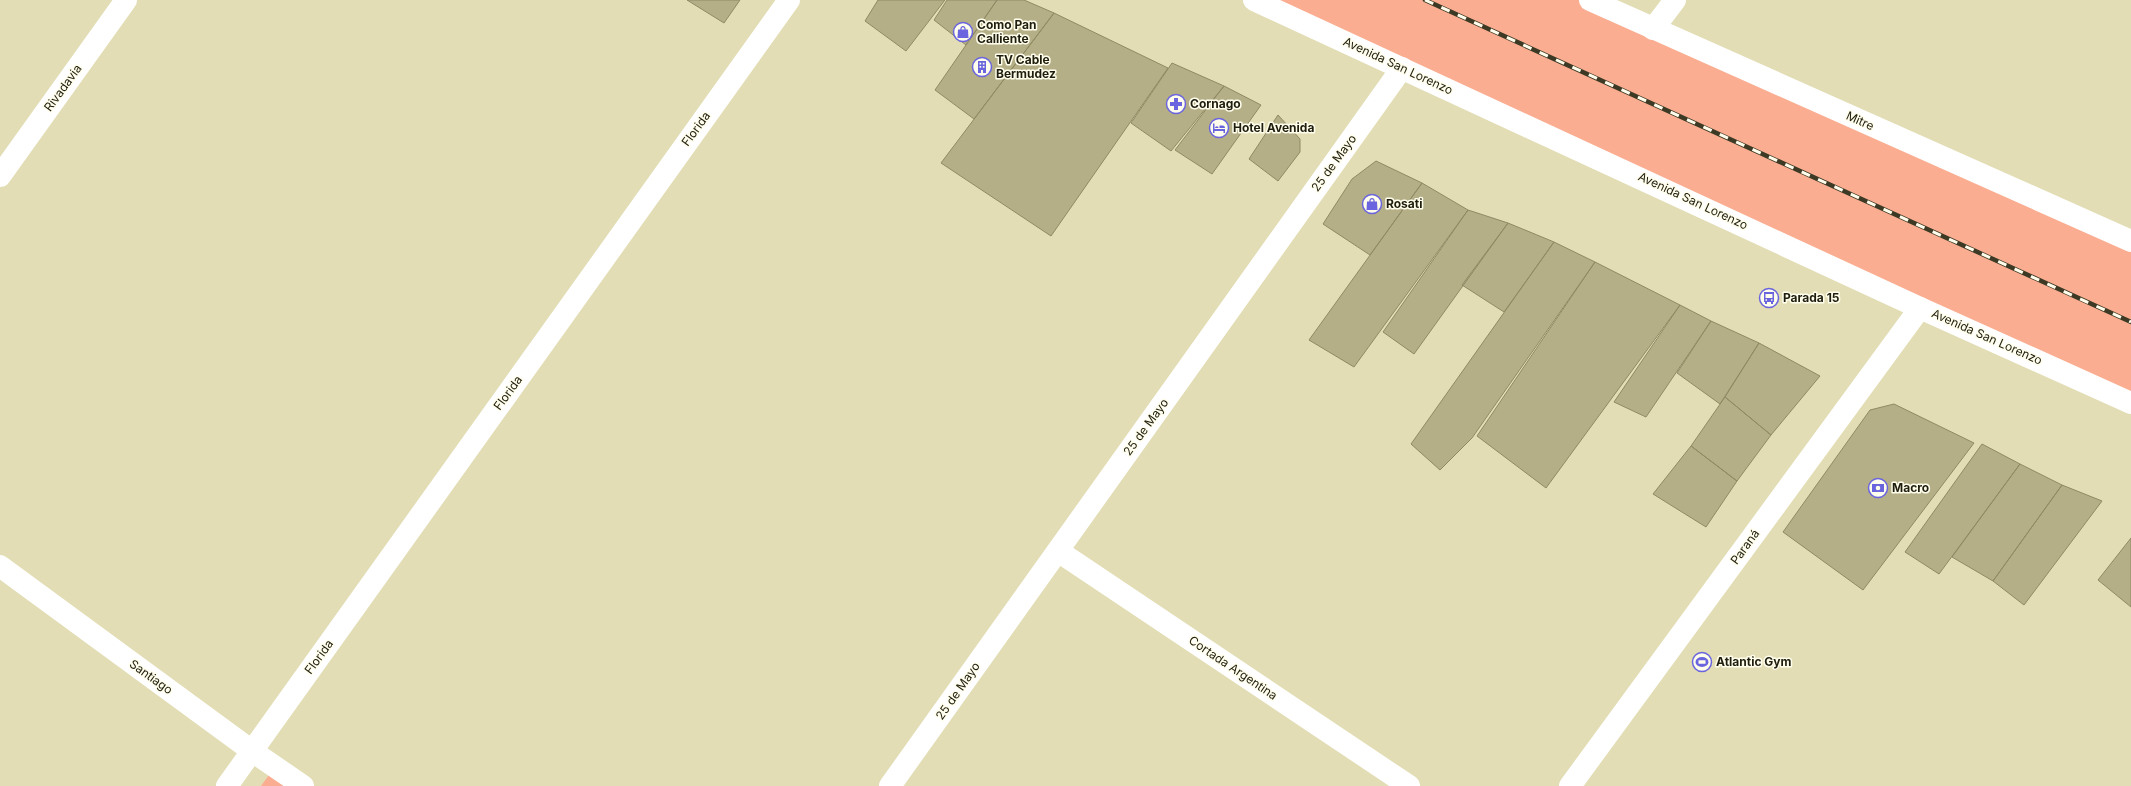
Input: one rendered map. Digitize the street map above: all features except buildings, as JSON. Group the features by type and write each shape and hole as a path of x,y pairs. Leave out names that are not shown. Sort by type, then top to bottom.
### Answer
{"street":[{"name":"Rivadavia","path":"0,176 126,0"},
{"name":"Florida","path":"227,786 789,0"},
{"name":"Avenida San Lorenzo","path":"1254,0 1920,308 2131,403"},
{"name":"Mitre","path":"1590,0 2131,240"},
{"path":"1653,29 1675,0"},
{"name":"25 de Mayo","path":"890,786 1402,68"},
{"name":"Paraná","path":"1570,786 1920,308"},
{"name":"Cortada Argentina","path":"1058,551 1408,786"},
{"name":"Santiago","path":"0,566 252,751 304,786"}],"shaded area":[{"path":"1254,0 1590,0 2131,241 2131,403"},
{"path":"269,775 285,786 261,786"}],"railway":[{"path":"1425,0 2131,322"}],"place":[{"name":"Como Pan Calliente","path":"963,32"},
{"name":"TV Cable Bermudez","path":"982,67"},
{"name":"Cornago","path":"1176,104"},
{"name":"Hotel Avenida","path":"1219,128"},
{"name":"Rosati","path":"1372,204"},
{"name":"Parada 15","path":"1769,298"},
{"name":"Macro","path":"1878,488"},
{"name":"Atlantic Gym","path":"1702,662"}]}
